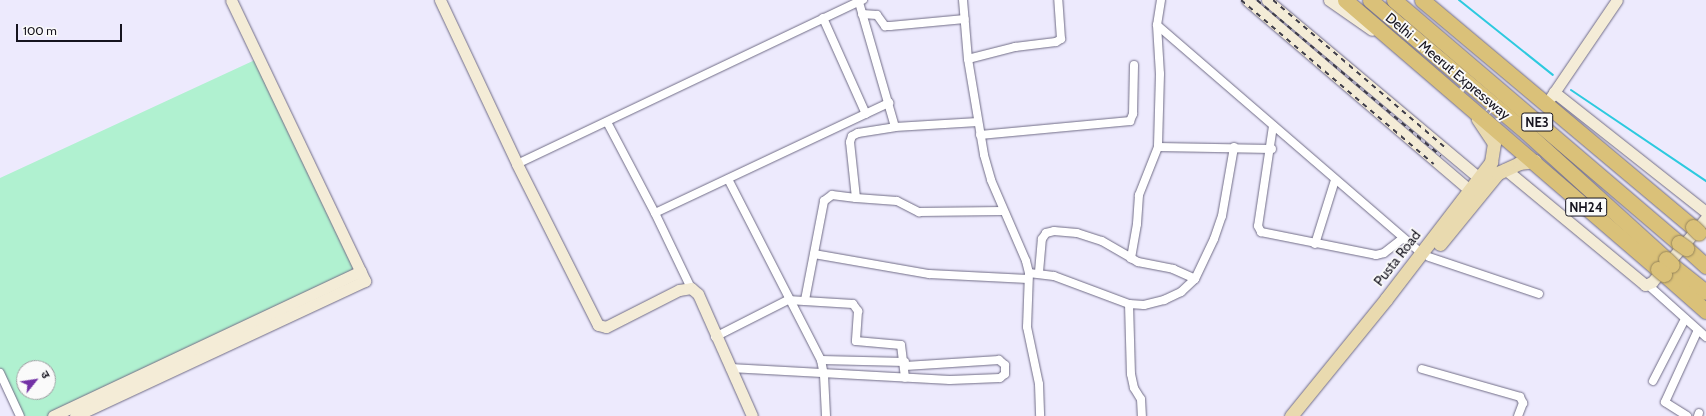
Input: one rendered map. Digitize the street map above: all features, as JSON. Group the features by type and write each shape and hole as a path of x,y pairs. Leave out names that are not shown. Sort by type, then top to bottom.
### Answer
{"highway":[{"path":"1345,0 1476,111"},
{"name":"Delhi - Meerut Expressway","path":"1370,0 1526,132 1665,267 1706,292"},
{"name":"Delhi - Meerut Expressway","path":"1394,0 1706,266"},
{"path":"1422,0 1550,98 1699,233"},
{"name":"NH24","path":"1476,111 1665,267 1704,309"}],"main road":[{"name":"Pusta Road","path":"1300,416 1425,255 1491,162 1494,148 1491,137 1478,121 1476,111"},
{"name":"Pusta Road","path":"1291,416 1425,255 1491,182 1505,169 1535,161"}],"street":[{"path":"231,0 363,276"},
{"path":"440,0 517,164 598,325 606,327 679,290 691,288"},
{"path":"963,0 968,59 980,135 991,180 1003,211 1026,261 1028,276 1027,327 1039,384 1040,416"},
{"path":"968,59 1015,47 1056,42 1061,39 1058,0"},
{"path":"1131,258 1137,224 1139,195 1158,147 1160,74 1158,25 1161,0"},
{"path":"1247,0 1471,191"},
{"path":"1267,0 1480,179"},
{"path":"1329,0 1345,14 1403,50"},
{"path":"1616,0 1550,98 1706,212"},
{"path":"517,164 861,1 862,14 895,127"},
{"path":"862,14 877,15 885,26 965,19"},
{"path":"823,18 866,114"},
{"path":"1158,25 1335,180 1425,255 1539,294"},
{"path":"980,135 1130,121 1133,114 1134,65"},
{"path":"655,213 889,103"},
{"path":"607,122 655,213 691,288 698,294 715,337 752,416"},
{"path":"856,198 850,142 852,136 858,133 895,127 978,122"},
{"path":"1273,126 1272,149 1259,230 1264,234 1376,255 1384,253 1403,238"},
{"path":"1158,147 1234,147 1272,149"},
{"path":"814,254 929,274 1028,276 1039,272 1128,304 1144,305 1164,300 1181,292 1195,278 1222,216 1234,147"},
{"path":"1505,169 1628,272 1648,285 1706,337"},
{"path":"728,179 788,300 821,360 824,375 826,416"},
{"path":"1315,244 1335,180"},
{"path":"805,300 824,201 832,195 897,201 919,212 1003,211"},
{"path":"1648,285 1706,218"},
{"path":"1039,272 1042,239 1046,233 1054,231 1078,232 1102,241 1138,262 1173,269 1195,278"},
{"path":"53,416 363,276"},
{"path":"76,416 363,276"},
{"path":"715,337 788,300 853,304 858,312 856,341 901,344 906,378"},
{"path":"1128,304 1132,374 1134,388 1141,399 1142,416"},
{"path":"1653,381 1685,319"},
{"path":"1688,416 1665,402 1698,330"},
{"path":"730,368 824,375 994,379 1004,374 1005,365 999,360 905,364 821,360"},
{"path":"1422,369 1520,397 1523,403 1518,416"},
{"path":"0,373 20,416"}],"green space":[{"path":"259,58 365,281 55,416 20,416 0,373 0,178"}],"waterway":[{"path":"1459,0 1553,75"},
{"path":"1571,90 1706,181"}],"railway":[{"path":"1241,0 1434,164"},
{"path":"1257,0 1441,156"},
{"path":"1273,0 1447,149"}]}
